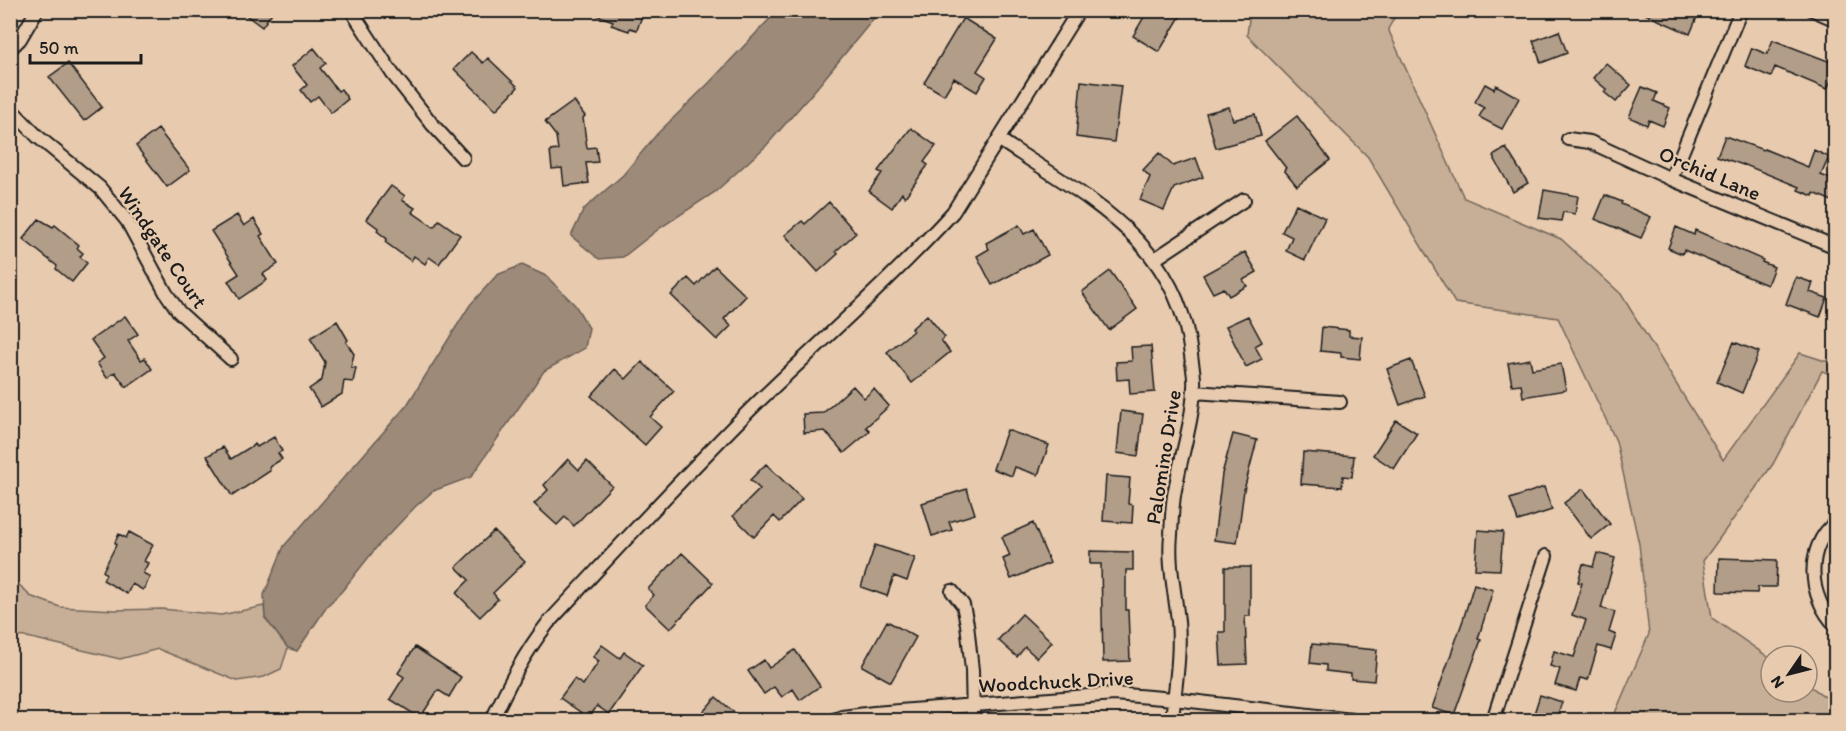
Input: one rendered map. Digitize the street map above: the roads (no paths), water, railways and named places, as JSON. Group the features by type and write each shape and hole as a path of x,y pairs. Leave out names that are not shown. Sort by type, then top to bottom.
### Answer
{"street":[{"path":"10,49 20,39 37,10"},
{"path":"351,10 404,88 463,158"},
{"path":"492,720 516,669 548,623 728,432 809,352 927,242 954,212 1079,10"},
{"path":"1671,179 1742,10"},
{"path":"1812,10 1836,20"},
{"name":"Windgate Court","path":"10,108 37,136 100,188 127,221 166,293 179,312 231,359"},
{"name":"Orchid Lane","path":"1568,138 1590,142 1671,179 1836,247"},
{"name":"Palomino Drive","path":"1000,140 1094,203 1129,230 1155,259 1174,292 1189,332 1195,384 1175,488 1170,538 1179,638 1172,720"},
{"path":"1155,259 1244,200"},
{"path":"1194,392 1340,402"},
{"path":"1836,522 1826,530 1816,553 1813,576 1817,598 1829,619 1836,626"},
{"path":"1493,720 1546,556"},
{"path":"952,591 963,604 967,624 972,670 973,720"},
{"name":"Woodchuck Drive","path":"834,720 874,713 1114,694 1352,720"}]}
